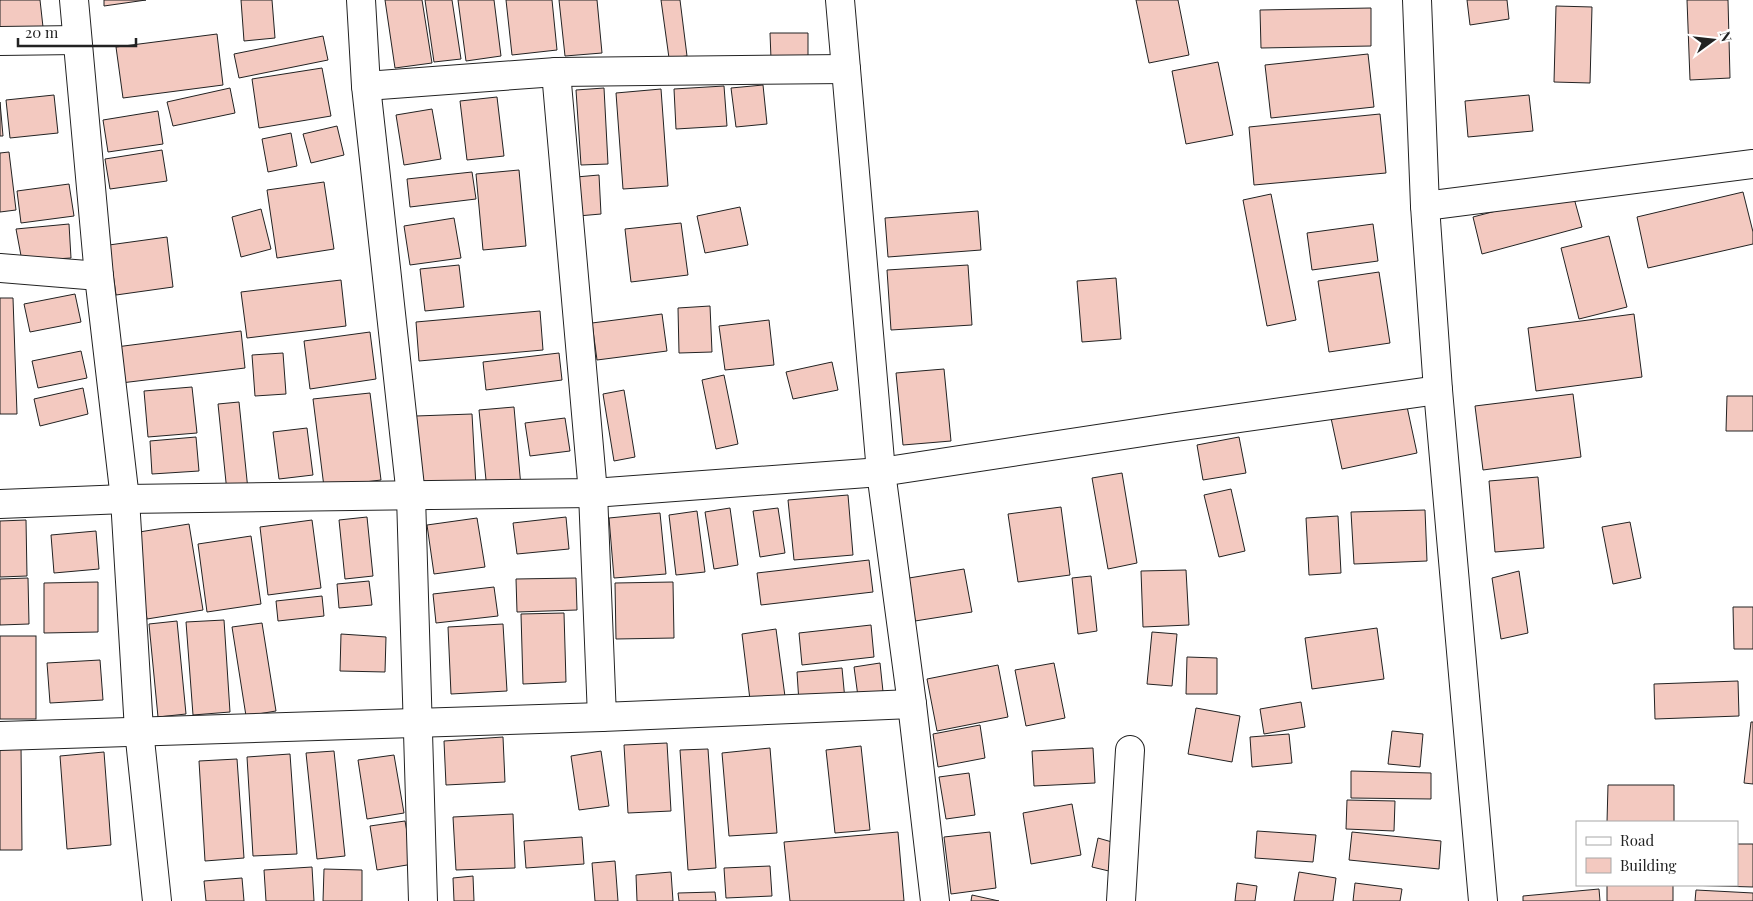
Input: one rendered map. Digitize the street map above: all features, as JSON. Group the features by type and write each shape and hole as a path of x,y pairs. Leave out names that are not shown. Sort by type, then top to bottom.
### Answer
{"street":[{"path":"74,0 99,276 125,499 139,730 157,901"},
{"path":"361,0 366,86 411,496 423,901"},
{"path":"840,0 881,472 912,704 935,901"},
{"path":"1418,0 1425,206 1438,390 1483,901"},
{"path":"0,41 77,40"},
{"path":"366,86 556,72 846,69"},
{"path":"556,72 593,493 602,717"},
{"path":"1425,206 1753,164"},
{"path":"0,268 99,276"},
{"path":"0,504 125,499 593,493 881,472 1176,426 1438,390"},
{"path":"0,736 139,730 602,717 912,704"},
{"path":"1120,901 1130,750"}],"building":[{"path":"0,0 40,0 43,27 0,32"},
{"path":"104,0 146,0 104,6"},
{"path":"241,0 272,0 275,38 244,41"},
{"path":"385,0 422,0 432,63 395,68"},
{"path":"425,0 452,0 461,59 434,62"},
{"path":"458,0 494,0 501,56 466,61"},
{"path":"506,0 552,0 557,50 512,55"},
{"path":"559,0 597,0 602,53 565,56"},
{"path":"661,0 680,0 687,56 669,58"},
{"path":"1136,0 1178,0 1189,55 1149,63"},
{"path":"1467,0 1507,0 1509,19 1470,25"},
{"path":"1687,0 1728,0 1730,78 1690,80"},
{"path":"1556,6 1592,7 1590,83 1554,82"},
{"path":"1371,8 1371,46 1261,48 1260,10"},
{"path":"770,33 808,33 808,59 771,59"},
{"path":"217,34 223,85 123,98 116,47"},
{"path":"323,36 328,60 239,78 234,54"},
{"path":"1368,54 1374,107 1271,118 1265,65"},
{"path":"1218,62 1233,135 1186,144 1172,71"},
{"path":"322,68 331,116 259,128 252,79"},
{"path":"763,85 767,124 736,127 731,88"},
{"path":"724,86 727,126 676,129 674,89"},
{"path":"230,88 235,113 173,126 167,102"},
{"path":"604,88 608,164 581,165 576,90"},
{"path":"661,89 668,186 623,189 616,93"},
{"path":"54,95 58,133 10,138 6,100"},
{"path":"1529,95 1533,131 1468,137 1465,101"},
{"path":"497,97 504,156 467,160 460,101"},
{"path":"0,102 3,136 0,136"},
{"path":"432,109 441,159 404,165 396,115"},
{"path":"158,111 163,144 108,152 103,120"},
{"path":"1380,114 1386,173 1254,185 1249,127"},
{"path":"337,126 344,155 311,163 303,134"},
{"path":"291,133 297,166 268,172 262,139"},
{"path":"162,150 167,181 110,189 105,159"},
{"path":"9,152 16,210 0,212 0,153"},
{"path":"519,170 526,246 483,250 476,174"},
{"path":"472,172 476,199 410,207 407,179"},
{"path":"599,175 601,214 578,216 576,177"},
{"path":"324,182 334,249 277,258 267,190"},
{"path":"69,184 74,216 21,223 17,191"},
{"path":"1572,191 1582,227 1482,254 1473,217"},
{"path":"1743,192 1753,232 1753,244 1648,268 1637,217"},
{"path":"1271,194 1296,320 1267,326 1243,200"},
{"path":"740,207 748,245 705,253 697,216"},
{"path":"261,209 271,249 241,257 232,217"},
{"path":"978,211 981,250 888,257 885,218"},
{"path":"454,218 461,258 410,265 404,226"},
{"path":"681,223 688,275 631,282 625,229"},
{"path":"69,224 71,258 22,261 16,229"},
{"path":"1373,224 1378,261 1312,270 1307,233"},
{"path":"1609,236 1627,307 1579,319 1561,248"},
{"path":"167,237 173,287 116,295 109,245"},
{"path":"459,265 464,307 425,311 420,269"},
{"path":"968,265 972,325 891,330 887,270"},
{"path":"1379,272 1390,343 1329,352 1318,281"},
{"path":"1116,278 1121,339 1082,342 1077,281"},
{"path":"341,280 346,326 247,338 241,292"},
{"path":"75,294 81,322 30,332 24,304"},
{"path":"0,298 13,298 17,414 0,414"},
{"path":"710,306 712,352 679,353 678,308"},
{"path":"540,311 543,350 419,361 416,322"},
{"path":"662,314 667,351 597,360 592,323"},
{"path":"1634,314 1642,377 1536,391 1528,328"},
{"path":"769,320 774,365 725,370 719,326"},
{"path":"241,331 245,368 121,383 116,347"},
{"path":"370,332 376,379 310,389 304,341"},
{"path":"81,351 87,378 38,388 32,361"},
{"path":"283,353 286,394 255,396 252,355"},
{"path":"559,353 562,380 486,390 483,362"},
{"path":"832,362 838,390 793,399 786,372"},
{"path":"944,369 951,441 903,445 896,373"},
{"path":"724,375 738,444 716,449 702,380"},
{"path":"192,387 197,433 148,437 144,391"},
{"path":"83,388 88,414 40,426 34,399"},
{"path":"624,390 635,457 614,461 603,394"},
{"path":"370,393 381,480 324,487 313,399"},
{"path":"1573,394 1581,457 1483,470 1475,406"},
{"path":"1727,396 1753,396 1753,431 1726,431"},
{"path":"239,402 248,490 227,492 218,404"},
{"path":"1406,402 1417,453 1342,469 1331,418"},
{"path":"514,407 521,487 487,490 479,410"},
{"path":"472,414 476,487 420,490 416,416"},
{"path":"565,418 570,451 530,456 525,423"},
{"path":"307,428 313,475 279,479 273,432"},
{"path":"196,437 199,471 152,474 150,441"},
{"path":"1239,437 1246,473 1203,480 1197,445"},
{"path":"1122,473 1137,563 1108,569 1092,478"},
{"path":"1538,477 1544,548 1495,552 1489,481"},
{"path":"1231,489 1245,551 1219,557 1204,495"},
{"path":"848,495 853,555 794,560 788,500"},
{"path":"1061,507 1070,575 1018,582 1008,514"},
{"path":"730,508 738,565 714,569 705,512"},
{"path":"778,508 785,553 760,557 753,511"},
{"path":"1425,510 1427,561 1354,564 1351,512"},
{"path":"697,511 705,572 676,575 669,515"},
{"path":"660,513 666,574 614,578 609,518"},
{"path":"1338,516 1341,573 1309,575 1306,518"},
{"path":"367,517 373,576 345,579 339,520"},
{"path":"566,517 569,549 517,554 513,523"},
{"path":"477,518 485,567 434,574 427,525"},
{"path":"26,520 27,576 0,577 0,521"},
{"path":"312,520 321,588 268,595 260,527"},
{"path":"1630,522 1641,578 1613,584 1602,527"},
{"path":"189,524 203,610 147,619 133,533"},
{"path":"96,531 99,569 54,573 51,535"},
{"path":"251,536 261,604 207,612 198,544"},
{"path":"869,560 873,592 761,605 757,573"},
{"path":"964,569 972,612 915,621 909,578"},
{"path":"1186,570 1189,625 1143,627 1141,571"},
{"path":"1519,571 1528,633 1501,639 1492,578"},
{"path":"1091,576 1097,631 1078,634 1072,578"},
{"path":"28,578 29,624 0,625 0,579"},
{"path":"576,578 577,610 517,612 516,579"},
{"path":"369,581 372,605 339,608 337,584"},
{"path":"98,582 98,632 44,633 44,583"},
{"path":"673,582 674,638 616,639 615,583"},
{"path":"494,587 498,616 436,623 433,594"},
{"path":"322,596 324,616 278,621 276,601"},
{"path":"1733,607 1753,607 1753,649 1734,649"},
{"path":"564,613 566,682 523,684 521,614"},
{"path":"224,620 230,712 193,715 186,622"},
{"path":"177,621 186,714 158,717 149,624"},
{"path":"262,623 276,711 246,716 232,627"},
{"path":"503,624 507,691 451,694 448,627"},
{"path":"871,625 874,657 802,665 799,633"},
{"path":"1377,628 1384,679 1312,689 1305,638"},
{"path":"776,629 786,704 751,708 742,634"},
{"path":"1152,632 1177,634 1172,686 1147,684"},
{"path":"341,634 386,637 385,672 340,671"},
{"path":"0,636 36,636 36,719 0,719"},
{"path":"1187,657 1217,658 1217,694 1186,694"},
{"path":"100,660 103,700 50,703 47,663"},
{"path":"880,663 884,701 859,704 854,667"},
{"path":"1054,663 1065,718 1026,726 1015,670"},
{"path":"998,665 1008,717 937,731 927,679"},
{"path":"842,668 845,700 799,703 797,672"},
{"path":"1738,681 1739,716 1655,719 1654,684"},
{"path":"1301,702 1305,727 1264,734 1260,709"},
{"path":"1196,708 1240,716 1232,762 1188,754"},
{"path":"1751,722 1753,722 1753,784 1744,783"},
{"path":"980,725 985,758 938,767 933,734"},
{"path":"1392,731 1423,734 1420,767 1388,764"},
{"path":"1289,734 1292,763 1252,767 1250,737"},
{"path":"503,737 505,782 446,785 444,741"},
{"path":"667,743 671,811 628,813 624,745"},
{"path":"0,744 21,744 22,850 0,850"},
{"path":"861,746 870,830 835,833 826,750"},
{"path":"770,748 777,833 729,836 722,753"},
{"path":"1093,748 1095,783 1034,786 1032,751"},
{"path":"708,749 716,868 688,870 680,750"},
{"path":"334,751 345,856 317,859 306,753"},
{"path":"601,751 609,806 579,810 571,756"},
{"path":"104,752 111,845 67,849 60,756"},
{"path":"290,754 297,854 253,856 247,757"},
{"path":"394,755 404,813 367,819 358,760"},
{"path":"237,759 244,858 205,861 199,761"},
{"path":"1351,771 1431,773 1431,799 1351,798"},
{"path":"969,773 975,815 946,819 939,777"},
{"path":"1608,785 1674,785 1674,821 1607,821"},
{"path":"1347,800 1395,801 1394,831 1346,829"},
{"path":"1072,804 1081,855 1031,864 1023,813"},
{"path":"513,814 515,868 456,870 453,817"},
{"path":"405,821 413,864 377,870 370,826"},
{"path":"1257,831 1316,835 1313,862 1255,858"},
{"path":"898,832 904,901 790,901 784,842"},
{"path":"990,832 996,888 951,894 944,837"},
{"path":"1352,832 1441,841 1439,869 1349,860"},
{"path":"582,837 584,864 526,868 524,841"},
{"path":"1098,838 1119,844 1113,872 1092,867"},
{"path":"1738,844 1753,844 1753,887 1720,886 1738,886"},
{"path":"615,861 618,901 595,901 592,863"},
{"path":"770,866 772,896 726,898 724,868"},
{"path":"312,867 314,901 266,901 264,870"},
{"path":"324,869 362,870 362,901 323,901"},
{"path":"671,872 673,901 637,901 636,875"},
{"path":"1299,872 1336,878 1333,901 1294,901"},
{"path":"473,876 474,901 454,901 453,878"},
{"path":"242,878 244,901 206,901 204,881"},
{"path":"1237,883 1257,886 1255,901 1235,901"},
{"path":"1355,883 1402,889 1400,901 1353,901"},
{"path":"1607,886 1673,886 1673,901 1607,901"},
{"path":"1599,889 1600,901 1523,901 1523,896"},
{"path":"1696,890 1753,893 1753,901 1695,901"},
{"path":"715,892 716,901 679,901 678,893"},
{"path":"972,895 999,901 971,901"}]}
